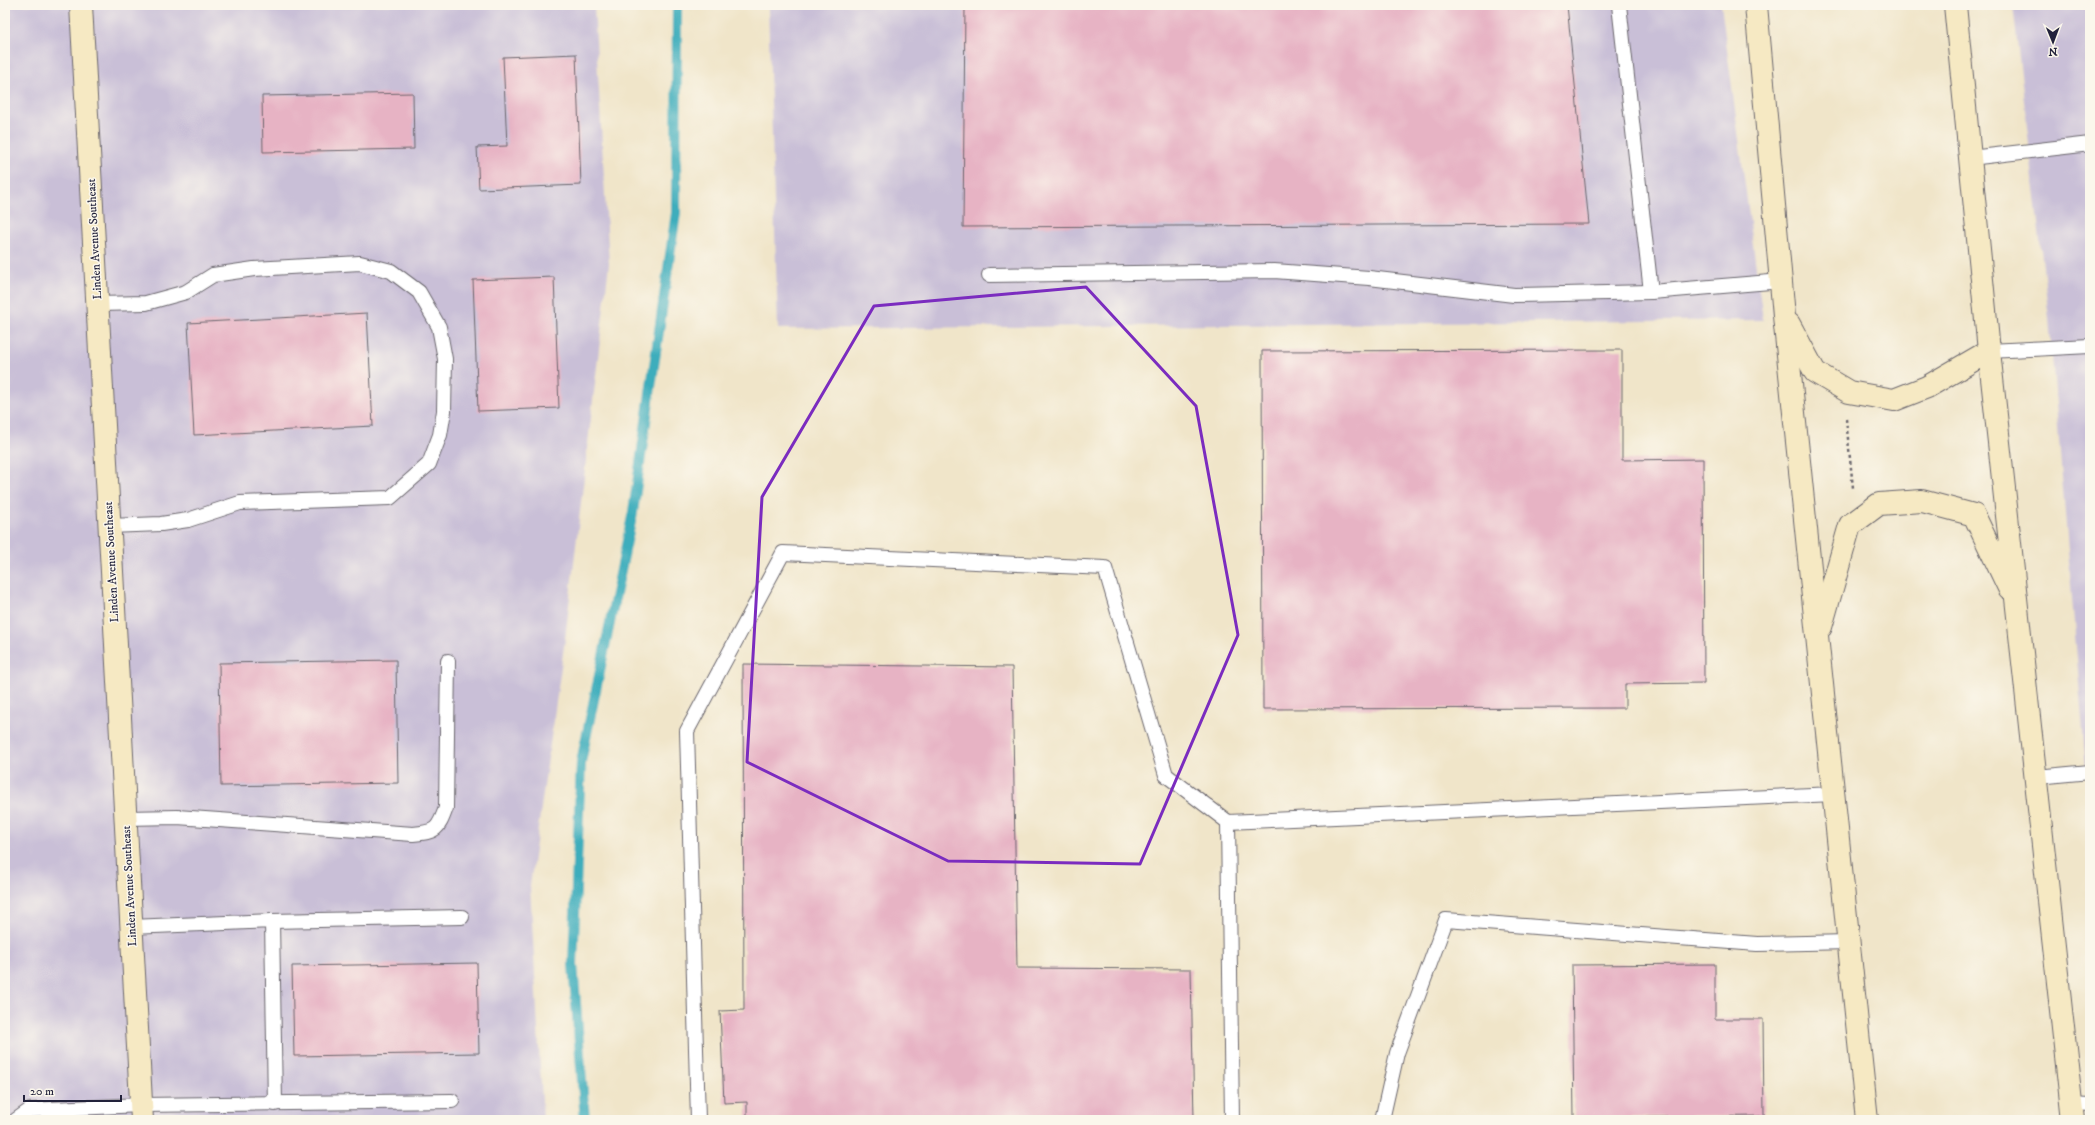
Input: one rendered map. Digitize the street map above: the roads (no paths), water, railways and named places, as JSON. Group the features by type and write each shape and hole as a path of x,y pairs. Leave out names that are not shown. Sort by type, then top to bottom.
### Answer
{"street":[{"name":"Linden Avenue Southeast","path":"81,5 142,1113"},
{"path":"1756,5 1784,316 1867,1120"},
{"path":"1955,5 1989,351 2016,603 2036,777 2078,1109"},
{"path":"1784,316 1815,372 1849,392 1894,400 1927,387 1989,351"},
{"path":"1818,637 1850,525 1879,504 1922,501 1974,515 2016,603"}],"lane":[{"path":"1619,5 1651,292"},
{"path":"1970,158 2090,144"},
{"path":"97,304 146,303 186,292 213,275 254,269 360,263 391,271 419,292 438,326 445,359 444,411 440,435 429,464 390,498 240,502 188,520 161,524 109,526"},
{"path":"989,275 1274,272 1369,278 1514,295 1651,292 1782,281"},
{"path":"1989,351 2090,346"},
{"path":"698,1120 687,731 783,553 1105,568 1166,775 1228,822 1834,794"},
{"path":"126,818 178,817 394,833 430,833 439,827 446,808 448,661"},
{"path":"2036,777 2090,772"},
{"path":"1228,822 1232,1120"},
{"path":"131,927 462,917"},
{"path":"1382,1120 1398,1053 1446,920 1757,944 1849,942"},
{"path":"272,922 275,1104"},
{"path":"16,1120 30,1110 142,1113 275,1104 452,1101"},
{"path":"5,1118 9,1120"}],"waterway":[{"path":"585,1120 573,964 581,762 633,512 676,213 677,5"}]}
